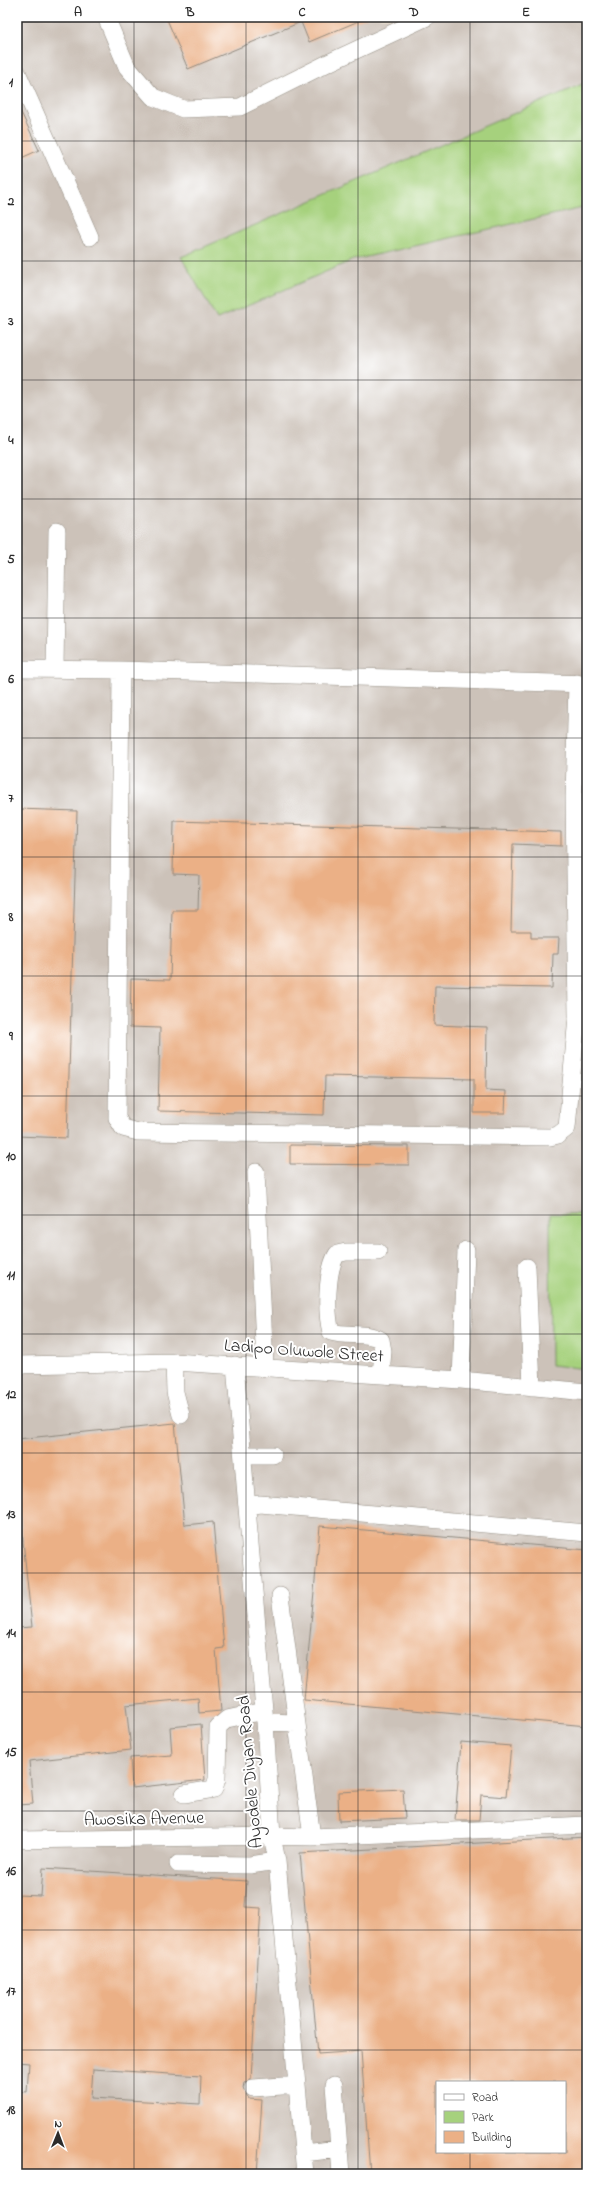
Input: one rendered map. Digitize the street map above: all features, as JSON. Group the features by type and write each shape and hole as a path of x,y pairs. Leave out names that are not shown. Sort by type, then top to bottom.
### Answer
{"street":[{"path":"106,17 127,67 153,97 183,109 240,107 328,63 428,17"},
{"path":"17,72 90,237"},
{"path":"55,669 58,531"},
{"path":"17,669 121,670 582,683 574,798 577,1017 567,1128 550,1137 138,1132 124,1128 117,1118 121,670"},
{"path":"256,1172 265,1367"},
{"path":"461,1380 466,1250"},
{"path":"378,1252 346,1252 337,1254 332,1262 327,1318 331,1332 342,1335 372,1335 381,1340 381,1375"},
{"path":"527,1267 532,1387"},
{"path":"174,1362 174,1392 181,1415"},
{"name":"Ladipo Oluwole Street","path":"17,1365 174,1362 461,1380 587,1392"},
{"name":"Ayodele Diyan Road","path":"235,1365 264,1717 272,1836 277,1861 305,2174"},
{"path":"243,1455 273,1455"},
{"path":"247,1506 260,1504 587,1533"},
{"path":"280,1596 312,1838"},
{"path":"184,1794 214,1789 217,1779 218,1726 226,1719 264,1717 296,1722"},
{"name":"Awosika Avenue","path":"17,1840 272,1836 312,1838 587,1825"},
{"path":"178,1864 250,1865 277,1861"},
{"path":"334,2085 341,2174"},
{"path":"253,2088 297,2086"},
{"path":"303,2153 339,2149"}],"shaded area":[{"path":"17,17 587,17 587,82 181,258 217,319 353,260 587,207 587,2174 17,2174"}],"green space":[{"path":"587,82 587,207 353,260 217,319 181,257"},
{"path":"550,1214 587,1214 587,1369 551,1365"}],"building":[{"path":"166,17 368,17 309,42 301,22 188,69"},
{"path":"17,104 39,150 17,160"},
{"path":"17,809 77,811 67,1138 17,1136"},
{"path":"174,821 561,832 561,846 513,844 511,931 531,931 531,938 559,938 558,954 553,954 552,988 435,986 434,1025 487,1027 486,1090 506,1091 505,1113 474,1113 474,1079 325,1076 324,1115 158,1111 160,1028 130,1027 131,979 170,980 172,910 198,910 199,875 173,874"},
{"path":"290,1145 409,1146 409,1165 290,1164"},
{"path":"175,1423 185,1525 213,1522 224,1648 216,1649 221,1711 199,1713 198,1698 126,1705 131,1750 29,1761 33,1804 17,1805 17,1628 32,1627 17,1483 17,1439"},
{"path":"320,1526 587,1550 587,1726 304,1700"},
{"path":"201,1724 205,1780 132,1788 130,1758 172,1755 170,1727"},
{"path":"461,1742 511,1746 506,1797 481,1795 479,1820 455,1820"},
{"path":"403,1789 405,1818 339,1821 338,1792"},
{"path":"587,1837 587,2174 370,2174 361,2051 318,2054 300,1853"},
{"path":"43,1868 247,1881 245,1907 261,1908 251,2079 244,2083 243,2088 249,2099 262,2100 257,2174 17,2174 17,2091 27,2092 29,2063 17,2062 17,1895 41,1896","holes":["93,2069 201,2076 200,2104 91,2098"]}]}
